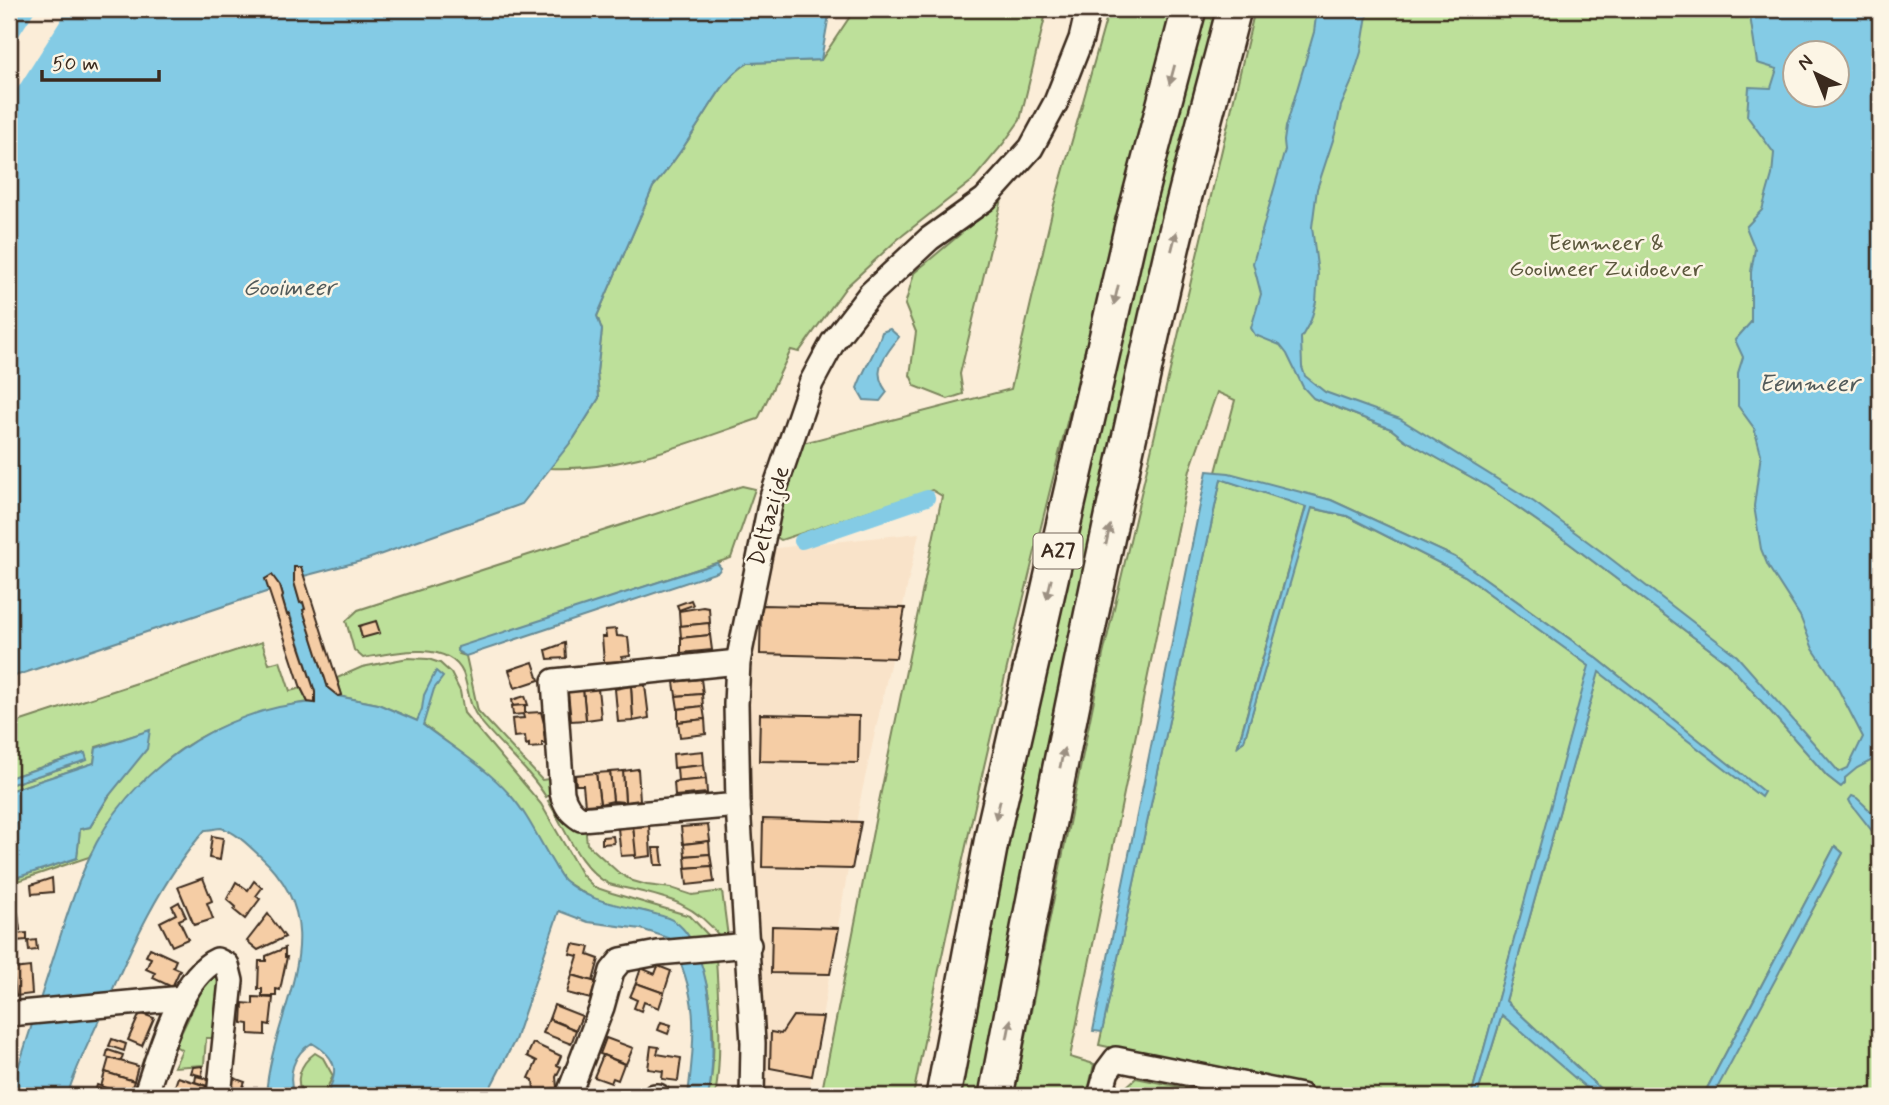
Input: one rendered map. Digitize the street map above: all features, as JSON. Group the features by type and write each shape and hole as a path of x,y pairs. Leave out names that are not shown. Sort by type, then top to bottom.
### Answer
{"highway":[{"name":"A27","path":"943,1096 996,819 1132,225 1189,9"},
{"name":"A27","path":"996,1096 1042,852 1113,511 1171,251 1234,9"}],"street":[{"name":"Deltazijde","path":"751,1096 753,1043 749,945 735,727 738,662 771,500 811,383 834,342 870,294 929,239 985,199 1031,148 1056,102 1081,39 1088,9"},
{"path":"738,662 554,681 562,793 565,803 581,819 738,804"},
{"path":"568,1096 602,1007 612,971 621,960 658,953 749,945"},
{"path":"145,1096 164,1041 183,998 204,966 216,960 226,965 231,981 219,1096"},
{"path":"17,1014 183,998"},
{"path":"1100,1096 1107,1071 1116,1059 1301,1096"}],"shaded area":[{"path":"919,533 861,796 808,1096 756,1096 764,1031 746,710 767,549"}],"green space":[{"path":"855,9 1047,9 1020,120 972,181 898,239 846,287 799,352 791,350 758,419 655,454 602,465 549,468 574,438 599,398 597,372 602,330 597,316 653,187 735,73 748,63 821,60"},
{"path":"1109,9 1173,9 1003,686 913,1096 821,1096 942,496 932,490 781,540 775,536 799,444 1011,389 1053,208"},
{"path":"1205,9 1218,9 1015,918 980,1096 957,1096 1007,844 1139,256"},
{"name":"Eemmeer & Gooimeer Zuidoever","path":"1255,9 1880,9 1880,1096 1712,1096 1843,853 1835,846 1703,1096 1608,1096 1506,1001 1599,671 1763,792 1598,659 1455,557 1331,500 1216,472 1235,400 1217,392 1190,470 1070,1057 1094,1064 1087,1096 1014,1096 1103,655","holes":["1313,398 1363,409 1532,506 1758,682 1841,787 1827,776 1728,663 1566,541 1487,486 1405,440 1391,429"]},
{"path":"1002,199 960,374 963,394 948,399 915,386 910,375 916,332 905,305 914,273"},
{"path":"1221,479 1306,506 1238,745 1244,741 1311,508 1347,516 1465,576 1590,666 1471,1096 1335,1096 1099,1045"},
{"path":"742,486 755,489 731,558 457,649 459,654 466,656 478,711 542,780 556,778 557,790 546,797 531,776 475,714 463,673 456,662 432,652 403,652 363,658 354,650 346,621 358,610"},
{"path":"262,642 269,664 280,661 290,691 301,688 308,702 270,710 206,734 179,751 131,796 89,857 9,884 9,880 77,858 80,829 90,827 149,731 96,747 94,763 9,791 9,785 87,760 84,753 9,778 9,725"},
{"path":"408,658 440,663 451,673 460,691 464,713 541,804 582,875 594,887 690,916 711,938 692,943 648,912 619,907 592,898 563,880 511,796 476,764 420,722 378,704 338,696 342,695 337,678 362,667"},
{"path":"558,796 585,824 587,844 619,873 633,881 692,895 722,891 728,937 721,938 709,924 685,906 609,884 598,877 581,858 548,801"},
{"path":"716,956 719,1062 715,1096 708,1096 713,1062 713,1026 708,990 698,957"},
{"path":"209,975 219,976 216,1038 206,1038 204,1065 174,1067 182,1050 175,1046"},
{"path":"1502,1015 1509,1019 1596,1096 1477,1096"},
{"path":"315,1053 323,1058 333,1076 324,1094 305,1096 299,1085 300,1073"},
{"path":"1136,1078 1225,1096 1124,1096 1126,1087"}],"water":[{"name":"Gooimeer","path":"9,9 830,9 821,60 748,63 741,68 723,86 653,187 597,316 602,330 597,372 599,398 574,438 522,504 365,560 304,576 301,567 294,567 294,582 300,602 303,602 303,610 328,688 338,696 378,704 417,721 424,695 436,671 443,677 434,689 423,725 480,766 501,785 528,819 564,880 588,896 668,918 683,929 695,948 704,972 709,999 712,1054 708,1096 688,1096 693,1015 686,979 669,938 641,929 588,922 559,911 515,1040 486,1096 326,1096 333,1080 334,1066 327,1054 312,1043 300,1053 293,1066 291,1080 294,1096 266,1096 271,1063 296,971 299,941 296,912 284,884 260,856 237,836 221,828 205,830 174,871 148,915 67,1096 9,1096 79,882 106,827 128,798 153,772 181,750 212,731 246,717 280,707 315,702 315,692 290,614 287,615 280,586 271,575 266,579 269,591 9,678"},
{"name":"Eemmeer","path":"1317,9 1368,9 1361,52 1341,106 1317,189 1312,227 1318,274 1316,302 1311,320 1301,338 1305,376 1325,392 1400,419 1534,502 1606,555 1737,656 1839,772 1848,768 1863,737 1833,679 1813,649 1800,616 1768,566 1761,549 1754,506 1761,454 1754,428 1738,406 1738,373 1743,357 1735,340 1751,322 1751,272 1755,249 1746,227 1762,210 1772,175 1774,153 1747,116 1749,87 1771,88 1777,69 1757,63 1749,9 1880,9 1880,760 1878,757 1857,768 1845,778 1841,787 1827,776 1728,663 1566,541 1487,486 1405,440 1391,429 1313,398 1303,387 1280,345 1255,335 1251,328 1261,294 1253,263 1285,150 1286,127 1314,32"},
{"path":"890,329 899,337 881,363 880,377 887,392 880,401 864,400 857,388 882,332"},
{"path":"1207,471 1229,473 1331,500 1455,557 1598,659 1764,792 1761,797 1599,672 1506,1001 1608,1096 1596,1096 1502,1015 1477,1096 1471,1096 1589,666 1465,576 1347,516 1312,508 1244,741 1238,746 1306,507 1221,479 1102,1032 1093,1031"},
{"path":"717,563 721,568 718,572 466,656 457,651 458,647"},
{"path":"150,730 147,749 108,797 90,827 80,829 77,858 9,880 9,791 94,763 96,748"},
{"path":"85,753 87,760 9,785 9,778"},
{"path":"1852,796 1880,820 1880,841 1851,804 1849,800"},
{"path":"1835,846 1843,853 1713,1096 1703,1096"}],"pier":[{"path":"36,9 68,9 9,102 9,51"}],"building":[{"path":"294,567 301,567 342,695 338,696 328,688 303,610 303,602 300,603 294,582"},
{"path":"272,575 280,586 287,615 289,614 315,692 315,703 308,702 301,688 265,579"},
{"path":"691,600 693,605 679,610 677,605"},
{"path":"761,605 905,608 896,658 760,654"},
{"path":"709,608 710,623 680,626 679,611"},
{"path":"376,621 380,633 362,638 359,626"},
{"path":"709,623 710,635 681,638 680,626"},
{"path":"616,629 617,636 628,637 630,656 622,657 623,661 604,662 602,637 606,637 605,630"},
{"path":"710,635 712,650 681,653 681,638"},
{"path":"565,643 566,658 548,659 546,650"},
{"path":"533,662 539,680 515,688 509,670"},
{"path":"701,679 703,694 676,696 674,682"},
{"path":"645,685 649,718 633,721 631,686"},
{"path":"631,686 633,721 618,722 615,689"},
{"path":"583,689 598,689 601,718 586,720"},
{"path":"583,689 586,720 571,721 568,692"},
{"path":"702,694 703,706 678,709 676,696"},
{"path":"525,696 528,705 513,706 512,700"},
{"path":"525,705 525,713 541,712 546,731 542,747 529,748 525,736 514,737 512,719 524,718 523,714 513,715 512,706"},
{"path":"703,706 705,719 678,722 678,709"},
{"path":"760,714 859,716 858,763 759,761"},
{"path":"705,719 706,734 680,737 678,722"},
{"path":"703,751 704,765 674,768 673,754"},
{"path":"704,765 706,779 674,782 678,781 677,768 674,768"},
{"path":"638,769 640,800 625,802 623,771"},
{"path":"623,771 625,802 613,801 610,772"},
{"path":"610,772 613,801 600,804 596,773"},
{"path":"596,773 600,804 585,805 583,785 576,785 575,775"},
{"path":"706,779 707,793 675,796 674,782"},
{"path":"763,819 861,822 852,869 762,867"},
{"path":"649,825 651,856 635,858 633,826"},
{"path":"708,825 710,841 683,844 681,827"},
{"path":"633,826 636,855 621,856 618,828"},
{"path":"212,836 223,838 220,860 209,858"},
{"path":"613,836 614,843 602,844 602,837"},
{"path":"709,841 710,854 685,856 684,844"},
{"path":"653,848 661,848 663,865 655,865"},
{"path":"710,854 712,866 686,868 685,856"},
{"path":"712,866 714,882 687,885 685,868"},
{"path":"52,878 53,892 32,894 31,885"},
{"path":"203,878 212,901 207,903 213,919 194,925 178,887"},
{"path":"254,881 262,888 256,896 260,899 245,919 234,910 236,907 227,899 236,882 248,890"},
{"path":"179,902 186,917 179,920 188,939 172,946 160,922 176,914 172,906"},
{"path":"18,913 20,930 9,931 9,914"},
{"path":"268,914 285,937 258,950 247,941"},
{"path":"772,926 839,928 830,974 771,973"},
{"path":"27,933 27,940 15,941 15,934"},
{"path":"36,940 37,950 29,951 28,941"},
{"path":"573,944 590,947 588,955 599,959 593,981 572,975 578,956 570,954"},
{"path":"150,948 176,960 173,967 180,970 172,987 153,978 155,973 146,969 151,958 146,956"},
{"path":"285,948 287,957 280,990 276,989 276,996 262,996 262,989 258,989 259,961 266,961 266,956"},
{"path":"658,966 671,971 664,993 636,983 641,968 655,974"},
{"path":"30,967 32,994 16,996 13,969"},
{"path":"572,975 596,982 591,999 567,993"},
{"path":"636,983 664,993 659,1008 644,1002 641,1011 634,1008 637,1000 630,997"},
{"path":"253,997 273,998 270,1025 265,1024 265,1035 249,1034 249,1024 242,1023 243,1003 253,1004"},
{"path":"554,1005 582,1016 576,1030 549,1019"},
{"path":"140,1013 154,1018 142,1046 128,1040"},
{"path":"793,1016 823,1017 812,1076 770,1068 771,1032 781,1034"},
{"path":"549,1019 576,1030 571,1044 543,1033"},
{"path":"661,1022 671,1025 668,1034 658,1030"},
{"path":"606,1038 633,1048 626,1064 600,1054"},
{"path":"112,1039 126,1044 124,1051 109,1046"},
{"path":"533,1043 561,1056 557,1065 561,1067 556,1077 557,1088 534,1090 533,1080 529,1078 537,1061 527,1056"},
{"path":"651,1046 659,1047 657,1054 681,1058 678,1081 662,1079 663,1071 648,1069"},
{"path":"108,1050 123,1055 121,1061 106,1057"},
{"path":"603,1055 624,1064 618,1080 613,1078 611,1083 594,1077"},
{"path":"109,1058 138,1066 134,1081 105,1072"},
{"path":"203,1066 202,1076 191,1073 193,1067"},
{"path":"105,1072 134,1081 129,1095 101,1087"},
{"path":"196,1076 212,1080 210,1087 195,1082"},
{"path":"178,1077 206,1086 203,1096 173,1092"},
{"path":"231,1077 245,1082 239,1096 224,1096"},
{"path":"97,1085 112,1090 110,1096 95,1092"}],"waterway":[{"path":"802,541 927,498"}]}
